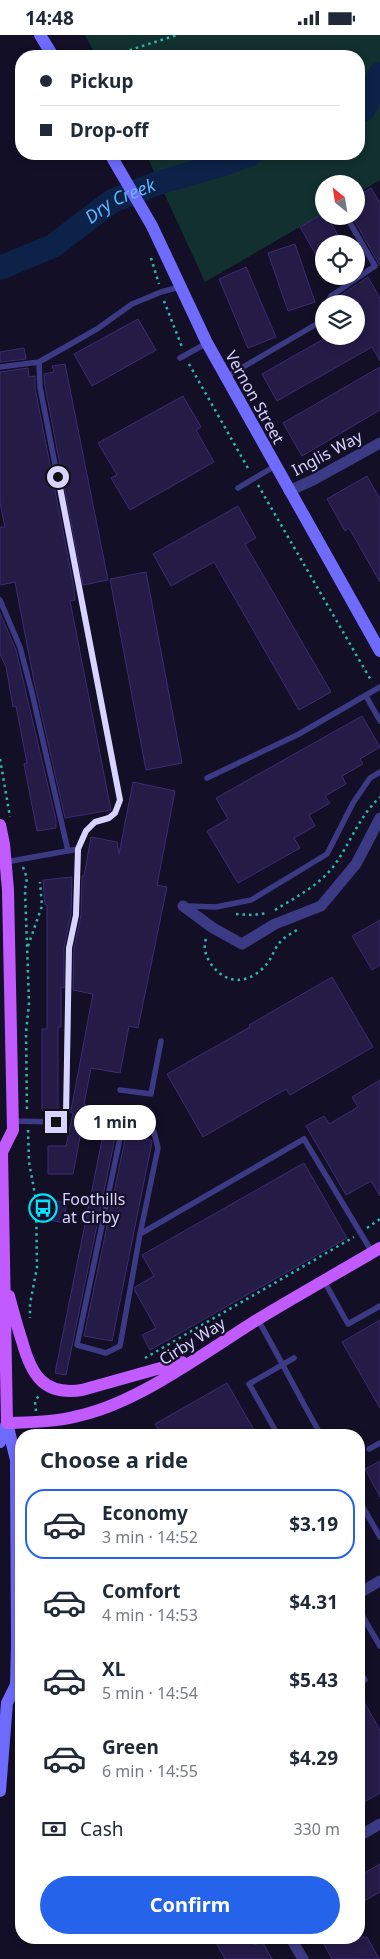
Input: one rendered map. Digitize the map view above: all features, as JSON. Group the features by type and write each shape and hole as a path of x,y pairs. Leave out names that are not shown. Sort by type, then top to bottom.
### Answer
{"main road":[{"path":"40,35 49,50"},
{"name":"Vernon Street","path":"114,160 152,226 207,343 380,651"},
{"path":"5,823 13,1130 1,1149 7,1423 15,1456"},
{"name":"Cirby Way","path":"7,1423 36,1422 83,1415 103,1409 143,1390 376,1250"},
{"path":"4,1279 27,1360 32,1371 54,1390 63,1392 82,1390 197,1357"},
{"path":"0,1442 7,1423"},
{"path":"0,1791 3,1697 15,1686"}],"street":[{"name":"Inglis Way","path":"289,491 379,447"},
{"path":"183,906 213,928 242,944 275,924 321,906 356,864 380,818"},
{"path":"365,1590 380,1581"},
{"path":"365,1832 380,1823"},
{"path":"294,1944 303,1959"}],"lane":[{"path":"332,295 377,265 352,225"},
{"path":"0,367 39,362 97,329 132,304 180,287"},
{"path":"226,377 315,325"},
{"path":"180,358 207,343"},
{"path":"13,1121 56,1122 63,1120 66,1116 69,948 76,915 78,849 86,831 95,822 109,818 115,813 120,800 40,387 39,362"},
{"path":"238,488 275,466"},
{"path":"0,600 20,647 68,851"},
{"path":"207,778 299,734 380,687"},
{"path":"366,696 380,721"},
{"path":"183,906 216,907 251,900 327,854 353,803 370,778 380,772"},
{"path":"6,862 78,849"},
{"path":"120,1089 151,1094 161,1041"},
{"path":"140,1234 158,1148 154,1133 123,1124 77,1345 106,1353 120,1346 140,1234 304,1139 360,1233 376,1250"},
{"path":"324,1281 348,1324 380,1306"},
{"path":"258,1320 318,1429"},
{"path":"274,1429 248,1384 294,1358"},
{"path":"369,1449 380,1443"},
{"path":"365,1511 380,1537"},
{"path":"365,1620 380,1646"}],"path":[{"path":"130,50 177,35"},
{"path":"0,759 5,823"},
{"path":"21,859 27,878 25,890 28,948 26,1032 29,1162 36,1200 37,1274 30,1304 30,1320"},
{"path":"28,948 42,906 40,882"},
{"path":"139,1361 360,1233 380,1219"},
{"path":"36,1422 35,1402 46,1385"}],"green space":[{"path":"85,35 380,35 380,180 365,189 365,175 315,175 315,218 205,282 149,160 365,160 365,50 93,50"}],"building":[{"path":"371,188 380,203 380,266 365,239 365,235 363,235 357,225 365,225 365,192"},
{"path":"315,218 315,225 332,225 338,235 315,235 315,253 300,227"},
{"path":"295,244 315,302 288,311 268,253"},
{"path":"246,267 276,337 248,348 219,279"},
{"path":"368,277 380,298 380,361 372,347 277,401 262,374 315,344 365,345 365,295 341,295 356,285 365,285 365,279"},
{"path":"138,319 156,350 92,386 74,354"},
{"path":"24,348 26,359 0,362 0,352"},
{"path":"65,364 108,580 83,585 44,374 54,372 52,366"},
{"path":"380,367 380,410 302,456 283,423"},
{"path":"28,368 29,377 35,376 35,388 74,587 75,600 70,601 111,810 65,818 34,681 15,582 0,585 0,527 5,527 0,503 0,372"},
{"path":"183,396 201,427 196,430 214,462 130,510 111,478 117,475 98,443"},
{"path":"367,476 380,499 380,582 349,528 345,531 327,499"},
{"path":"238,506 256,538 245,544 331,692 299,710 214,562 171,586 153,554"},
{"path":"146,572 182,763 146,770 110,579"},
{"path":"0,613 16,650 56,820 56,828 37,831 24,764 27,763 16,706 13,707 6,667 0,654"},
{"path":"362,716 380,747 360,759 363,764 342,776 346,784 325,796 330,803 309,815 315,826 294,838 300,848 238,883 207,831 228,819 216,798"},
{"path":"133,782 175,791 157,885 167,887 138,1028 129,1026 120,1073 91,1068 73,1174 48,1174 48,1146 66,1146 93,994 73,990 74,949 81,915 82,876 84,876 91,837 117,842 119,854"},
{"path":"72,877 71,914 64,948 64,988 61,987 61,1027 58,1027 58,1113 47,1113 47,1110 42,1110 42,1029 47,1029 47,905 45,905 43,880"},
{"path":"380,920 380,965 372,970 352,936"},
{"path":"332,977 373,1047 290,1095 286,1089 203,1137 167,1074 250,1027 249,1025"},
{"path":"380,1080 380,1196 371,1181 346,1195 306,1126 324,1116 329,1124 358,1107 352,1097"},
{"path":"107,1115 118,1117 116,1133 66,1375 55,1373"},
{"path":"126,1135 151,1140 152,1142 112,1341 84,1336"},
{"path":"304,1163 347,1238 150,1350 142,1335 156,1328 135,1291 135,1287 154,1276 142,1255"},
{"path":"50,1200 67,1203 63,1223 50,1220"},
{"path":"380,1320 380,1408 342,1342"},
{"path":"227,1383 254,1429 158,1429 155,1424"},
{"path":"380,1461 380,1497 365,1469"},
{"path":"365,1704 380,1730 380,1793 365,1802"},
{"path":"380,1864 380,1892 365,1901 365,1873"},
{"path":"365,1937 367,1937 379,1959 332,1959 324,1944 365,1944"},
{"path":"217,1944 264,1944 272,1959 225,1959"}],"waterway":[{"name":"Dry Creek","path":"365,107 380,74"},
{"name":"Dry Creek","path":"0,268 53,246 112,201 158,183 235,160"}],"place":[{"name":"Foothills at Cirby","path":"43,1208"}],"route":[{"path":"56,1122 63,1120 66,1116 69,948 76,915 78,849 86,831 95,822 109,818 115,813 120,800 58,477"}]}
